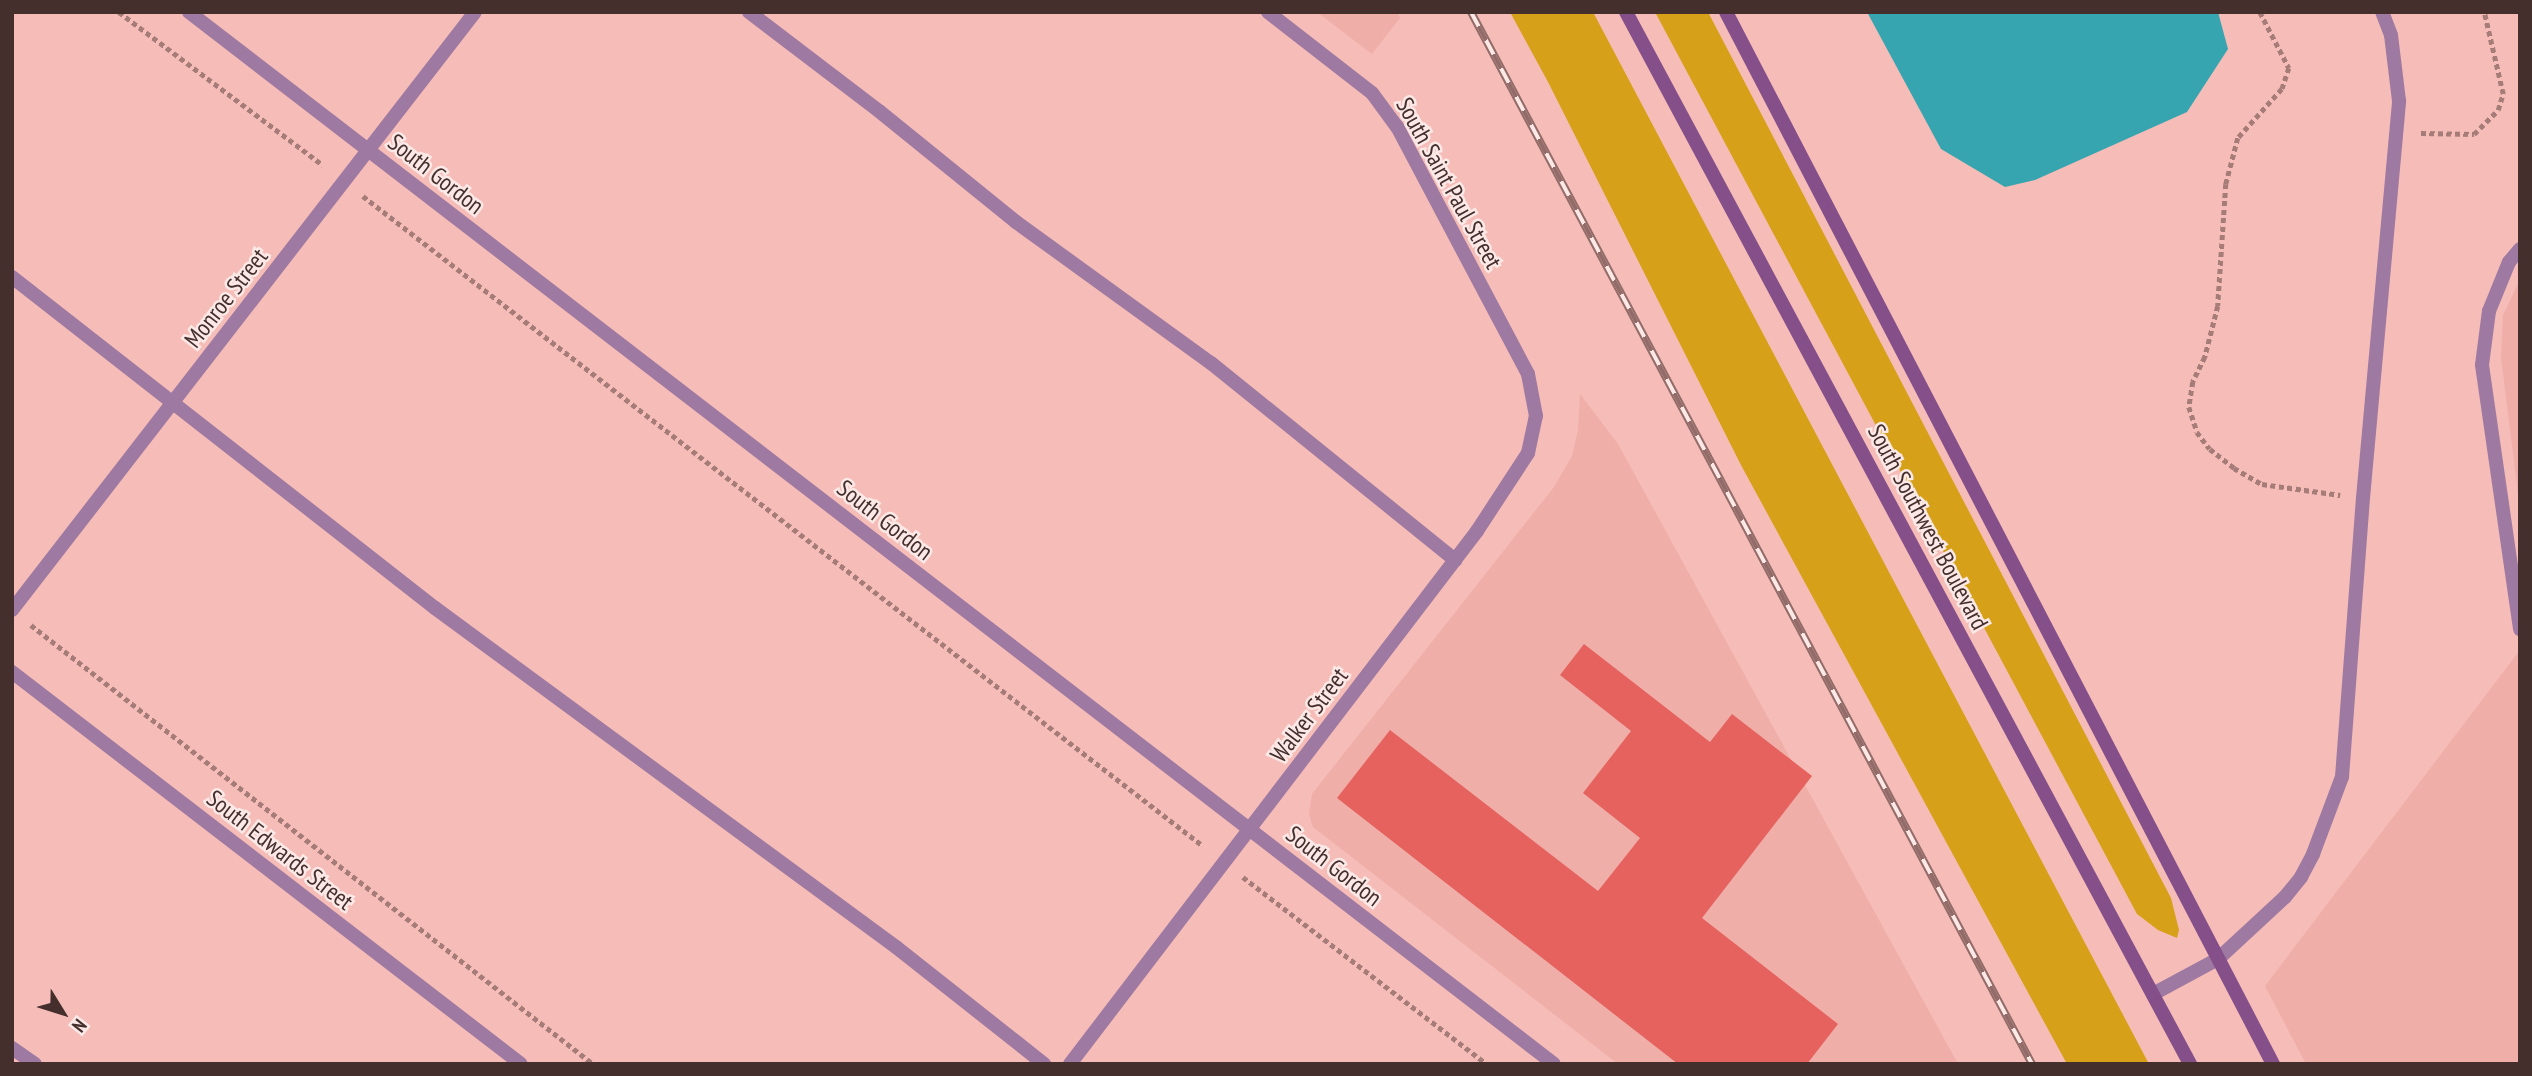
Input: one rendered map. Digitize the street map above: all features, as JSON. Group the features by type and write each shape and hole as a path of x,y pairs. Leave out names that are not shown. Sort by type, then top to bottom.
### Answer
{"main road":[{"name":"South Southwest Boulevard","path":"1626,12 2190,1064"},
{"path":"1726,12 2273,1064"}],"street":[{"name":"South Gordon","path":"189,12 1554,1064"},
{"name":"Monroe Street","path":"12,610 475,12"},
{"path":"749,12 879,111 1016,222 1211,363 1455,560"},
{"name":"South Saint Paul Street","path":"1268,12 1372,93 1397,127 1528,374"},
{"path":"2153,994 2218,959 2263,918 2301,877 2328,820 2342,777 2362,498 2396,135 2396,68 2391,35 2382,12"},
{"path":"2520,248 2509,262 2489,311 2482,365 2520,629"},
{"path":"12,277 435,608 896,947 1044,1064"},
{"name":"Walker Street","path":"1070,1064 1455,560 1528,453 1536,416 1528,374"},
{"name":"South Edwards Street","path":"12,673 521,1064"},
{"path":"12,1048 35,1064"}],"path":[{"path":"119,12 345,182 1487,1064"},
{"path":"2260,12 2289,68 2281,89 2238,138 2226,184 2218,306 2206,356 2193,382 2189,407 2197,432 2210,449 2262,484 2362,498"},
{"path":"2396,135 2474,134 2498,110 2503,94 2484,12"},
{"path":"12,610 593,1064"}],"shaded area":[{"path":"1317,12 1397,12 1400,18 1372,54"},
{"path":"1510,12 1593,12 2149,1064 2067,1064 1742,467"},
{"path":"1655,12 1708,12 2171,898 2179,930 2177,938 2158,930 2137,914"},
{"path":"2520,280 2520,510 2501,357 2503,315"},
{"path":"1580,394 1618,444 1958,1064 1618,1064 1313,827 1309,814 1312,794 1554,487 1572,456 1578,430"},
{"path":"2520,650 2520,1064 2306,1064 2265,986"}],"water":[{"path":"1867,12 2218,12 2228,49 2187,112 2035,180 2005,187 1941,149"}],"building":[{"path":"1584,644 1710,742 1732,714 1812,776 1702,918 1838,1024 1807,1064 1678,1064 1337,798 1390,730 1598,891 1640,838 1583,793 1631,731 1560,675"}],"railway":[{"path":"1471,12 2032,1064"}]}
